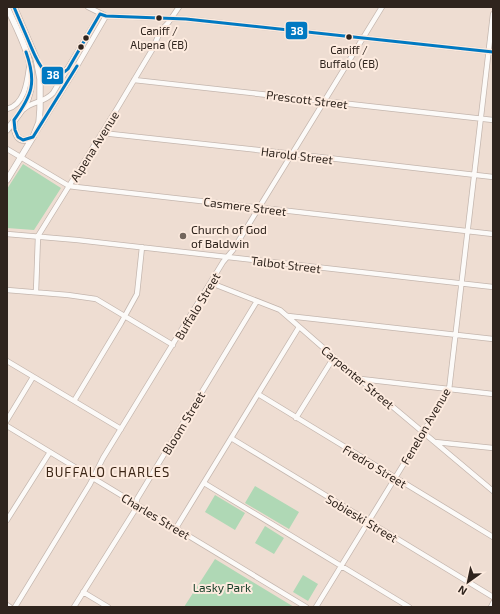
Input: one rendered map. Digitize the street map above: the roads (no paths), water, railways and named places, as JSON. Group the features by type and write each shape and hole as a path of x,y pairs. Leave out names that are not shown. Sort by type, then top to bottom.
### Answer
{"main road":[{"path":"7,7 29,61 32,82 28,99 7,130"},
{"path":"14,7 36,58 44,71 50,75 60,75 68,69"},
{"path":"7,180 33,138 38,122 40,79 36,58"},
{"path":"14,120 14,130 20,139 27,140 33,138"}],"street":[{"path":"88,7 106,16 171,18 491,52"},
{"name":"Alpena Avenue","path":"36,292 38,236 152,50 161,30 179,7"},
{"name":"Buffalo Street","path":"15,607 121,429 382,7"},
{"path":"20,112 27,106 40,102 53,93 100,14"},
{"name":"Fenelon Avenue","path":"316,607 449,390 467,231 491,52 493,14"},
{"path":"33,138 106,16"},
{"path":"7,109 16,104 22,97 28,77 29,61"},
{"name":"Prescott Street","path":"134,80 493,120"},
{"name":"Harold Street","path":"102,133 493,177"},
{"name":"Casmere Street","path":"7,149 69,186 493,234"},
{"name":"Talbot Street","path":"7,234 142,247 493,287"},
{"path":"74,401 125,317 137,294 142,247"},
{"name":"Carpenter Street","path":"211,283 280,310 493,491"},
{"path":"7,290 96,299 173,345"},
{"name":"Bloom Street","path":"74,607 135,510 137,499 257,301"},
{"path":"288,316 493,339"},
{"path":"176,528 299,327"},
{"path":"296,418 334,357"},
{"path":"7,361 121,429"},
{"path":"7,420 33,377"},
{"path":"361,379 493,394"},
{"name":"Fredro Street","path":"258,394 493,537"},
{"name":"Charles Street","path":"7,426 306,607"},
{"name":"Sobieski Street","path":"231,438 493,598"},
{"path":"434,442 493,448"},
{"path":"7,520 50,452"},
{"path":"204,483 409,607"},
{"path":"84,592 108,607"},
{"path":"491,607 493,603"}],"place":[{"name":"Caniff / Alpena (EB)","path":"159,18"},
{"name":"Caniff / Buffalo (EB)","path":"349,37"},
{"name":"Church of God of Baldwin","path":"183,236"}],"district":[{"name":"BUFFALO CHARLES","path":"108,472"}],"park label":[{"name":"Lasky Park","path":"222,587"}]}
